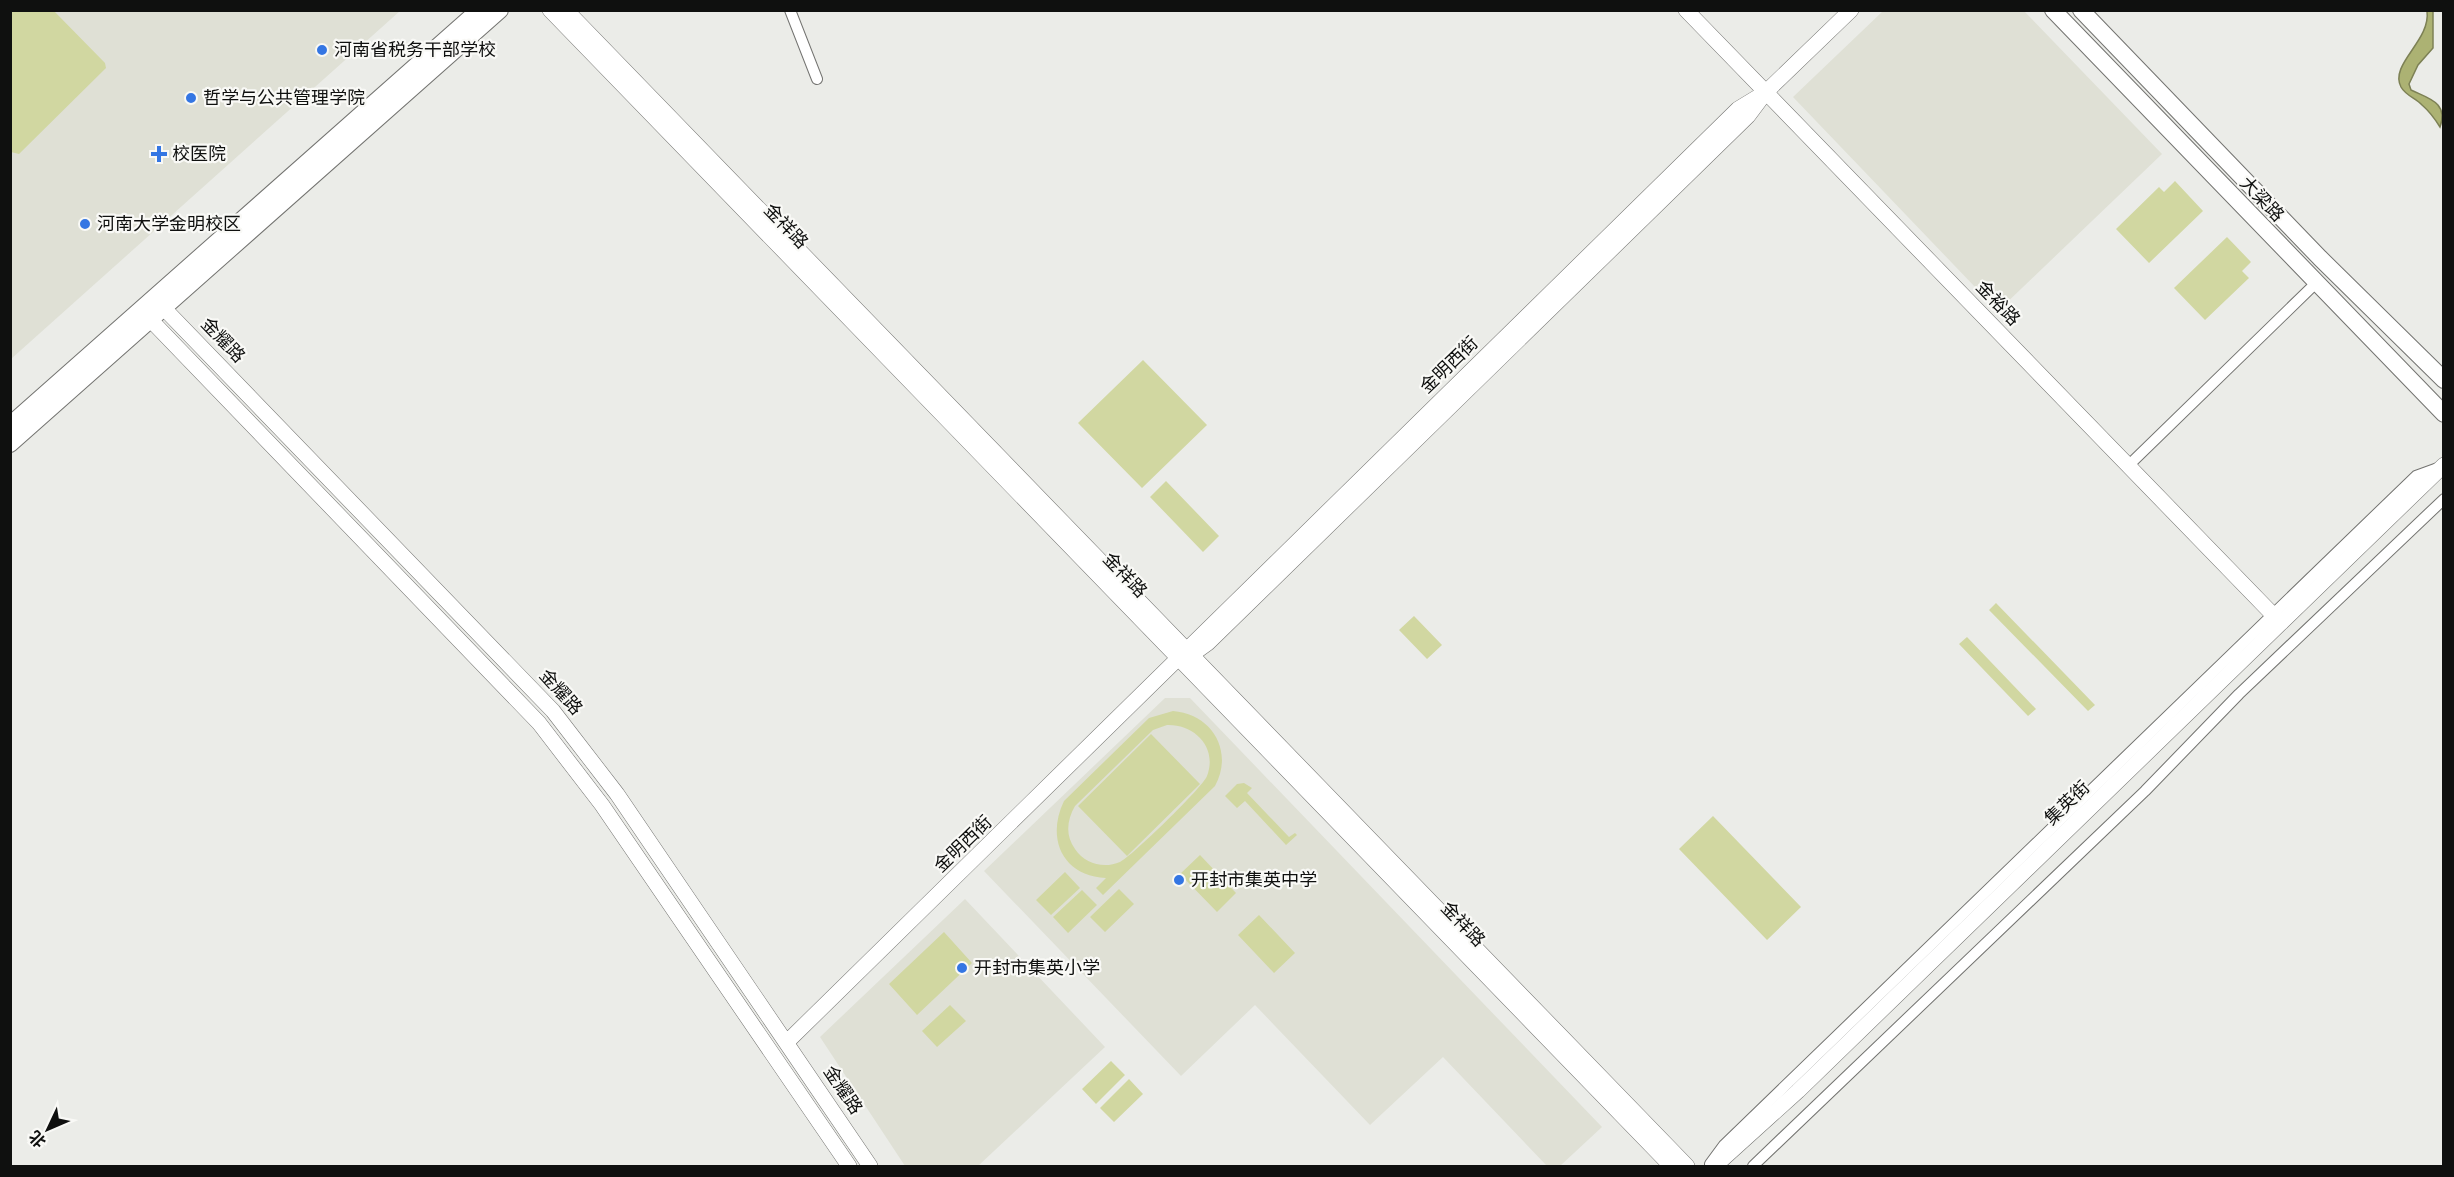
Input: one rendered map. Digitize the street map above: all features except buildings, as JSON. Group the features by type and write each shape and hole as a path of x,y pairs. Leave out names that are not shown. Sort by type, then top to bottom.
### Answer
{"main road":[{"path":"10,444 146,315 479,10"},
{"path":"159,303 500,10"},
{"name":"大梁路","path":"2053,10 2444,414"},
{"name":"大梁路","path":"2081,10 2320,258 2444,380"},
{"path":"10,425 146,315"}],"street":[{"name":"金祥路","path":"550,10 1687,1167"},
{"name":"金祥路","path":"566,10 1671,1167"},
{"path":"790,10 817,79"},
{"name":"金裕路","path":"1686,10 2277,618"},
{"name":"金明西街","path":"787,1042 1165,674 1184,656 1208,643 1337,519 1748,116 1766,93 1851,10"},
{"path":"2129,465 2316,283"},
{"name":"金耀路","path":"159,303 553,711 617,794 870,1167"},
{"name":"金耀路","path":"146,315 545,730 602,805 849,1167"},
{"name":"集英街","path":"1715,1167 1798,1091 2277,618 2443,471"},
{"name":"集英街","path":"1731,1167 1838,1066 2443,471"},
{"path":"1753,1167 2145,791 2239,694 2444,499"},
{"path":"1708,1167 1724,1145 2277,618"}],"shaded area":[{"path":"11,10 54,11 105,63 106,68 19,154 11,152"},
{"name":"河南大学金明校区","path":"11,11 400,11 11,359"},
{"path":"1883,11 2024,11 2162,154 1998,311 1793,97"},
{"path":"2427,11 2433,11 2433,48 2418,65 2409,84 2411,90 2439,106 2442,112 2440,127 2425,107 2403,90 2399,78 2405,61 2423,32 2427,22"},
{"path":"2175,181 2203,211 2149,263 2116,229 2159,187 2164,192"},
{"path":"2227,237 2251,262 2242,271 2249,278 2205,320 2174,288"},
{"path":"1143,360 1207,425 1142,488 1078,423"},
{"path":"1166,481 1219,536 1203,552 1150,497"},
{"path":"1996,603 2095,705 2088,711 1989,610"},
{"path":"1414,616 1442,645 1427,659 1399,630"},
{"path":"1967,637 2036,709 2028,716 1959,644"},
{"name":"开封市集英中学","path":"1165,698 1190,698 1602,1127 1560,1166 1547,1166 1443,1057 1370,1125 1255,1005 1181,1076 984,871"},
{"path":"1173,711 1199,719 1216,736 1222,760 1220,773 1215,786 1103,895 1096,888 1106,878 1091,876 1078,870 1062,853 1058,841 1059,815 1064,801 1149,718","holes":["1167,725 1177,726 1194,733 1206,747 1210,765 1203,783 1181,807 1120,862 1108,865 1089,862 1075,849 1068,833 1070,817 1075,806 1153,730"]},
{"path":"1151,734 1200,784 1127,856 1078,806"},
{"path":"1244,783 1252,788 1247,793 1289,837 1295,833 1297,835 1286,845 1245,801 1237,808 1225,796 1237,784"},
{"path":"1713,816 1801,907 1767,940 1679,849"},
{"path":"1200,855 1236,893 1217,912 1180,874"},
{"path":"1065,872 1080,888 1051,915 1036,900"},
{"path":"1119,889 1134,904 1105,932 1090,917"},
{"path":"1082,890 1097,905 1068,933 1053,917"},
{"name":"开封市集英小学","path":"965,899 1105,1047 978,1166 905,1166 820,1037"},
{"path":"1259,915 1295,953 1274,973 1238,935"},
{"path":"944,932 972,963 917,1015 889,984"},
{"path":"950,1005 966,1021 937,1047 922,1031"},
{"path":"1111,1061 1125,1075 1096,1104 1082,1089"},
{"path":"1129,1079 1143,1094 1114,1122 1100,1108"}],"place":[{"name":"河南省税务干部学校","path":"322,50"},
{"name":"哲学与公共管理学院","path":"191,98"},
{"name":"校医院","path":"159,154"},
{"name":"河南大学金明校区","path":"85,224"},
{"name":"开封市集英中学","path":"1179,880"},
{"name":"开封市集英小学","path":"962,968"}]}
